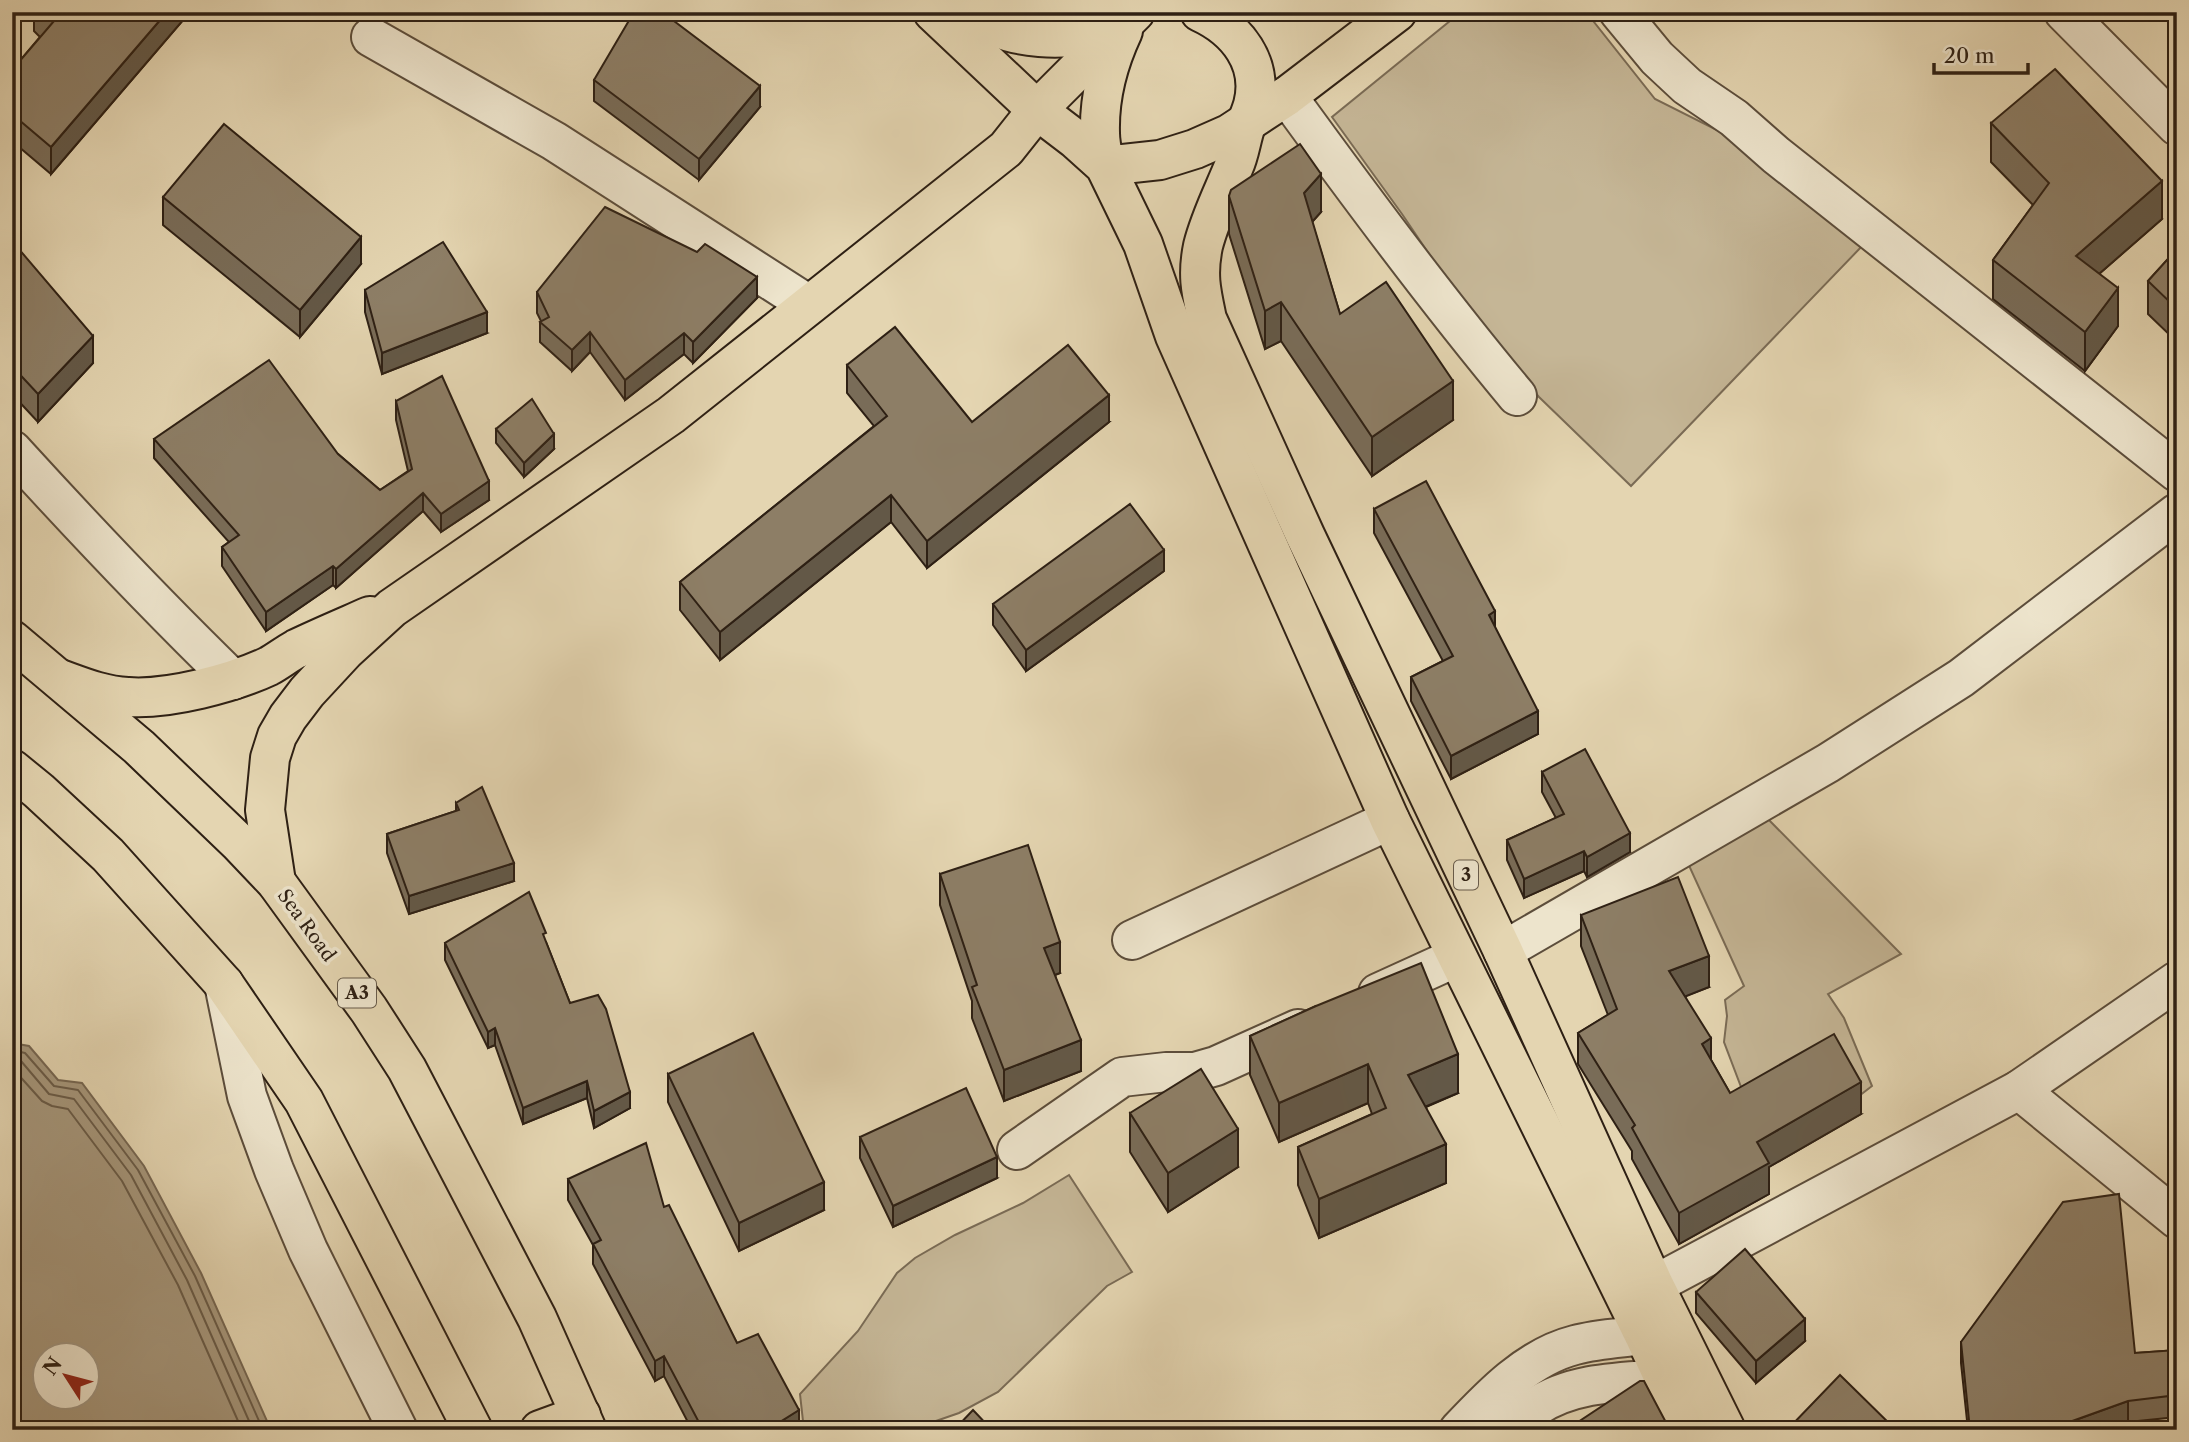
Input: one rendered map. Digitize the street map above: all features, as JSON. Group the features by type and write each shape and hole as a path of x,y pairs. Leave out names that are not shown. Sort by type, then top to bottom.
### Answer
{"main road":[{"path":"933,12 1037,110 1105,166 1142,163 1178,155 1213,142 1246,125 1397,12"},
{"path":"972,12 992,26 1004,30 1055,36 1086,34 1136,14"},
{"path":"1191,328 1203,246 1220,195 1235,164 1253,105 1255,89 1255,71 1248,53 1223,25 1200,12"},
{"path":"276,881 265,810 270,758 277,736 288,717 325,671 392,608 671,415 1006,149 1037,110 1136,14"},
{"path":"1136,14 1110,66 1102,97 1100,132 1105,166 1143,244 1191,328"},
{"path":"1006,149 1031,141 1075,139"},
{"name":"3","path":"1191,328 1390,820 1644,1335 1688,1430"},
{"name":"3","path":"1191,328 1305,535 1503,951 1654,1285 1726,1430"},
{"path":"60,680 109,695 152,697 233,680 269,666 324,635 392,608"},
{"name":"Sea Road","path":"12,640 171,777 276,881 369,1010 407,1069 537,1318 584,1422"},
{"path":"269,666 302,699"},
{"path":"12,769 108,855 224,984 304,1101 473,1430"},
{"path":"540,1430 584,1422"}],"street":[{"path":"1619,12 1657,58 1687,86 1734,118 1776,155 2177,472"},
{"path":"2064,12 2177,126"},
{"path":"371,37 554,141 809,304"},
{"path":"1287,96 1374,215 1517,396"},
{"path":"12,450 79,523 233,680"},
{"path":"1503,951 1828,763 1961,678 2177,513"},
{"path":"1132,940 1390,820"},
{"path":"1017,1150 1122,1077 1195,1072 1216,1066 1458,957"},
{"path":"1654,1285 2019,1090 2177,981"},
{"path":"224,984 247,1096 274,1170 308,1250 398,1430"},
{"path":"2019,1090 2177,1219"},
{"path":"1459,1430 1482,1405 1518,1374 1551,1354 1575,1345 1644,1335"},
{"path":"1510,1430 1533,1408 1556,1396 1582,1388 1665,1379"}],"shaded area":[{"path":"1461,12 1586,12 1655,99 1717,130 1773,168 1865,243 1631,486 1539,397 1479,328 1332,117"},
{"path":"1766,817 1901,954 1828,994 1844,1018 1872,1086 1859,1096 1746,1100 1724,1042 1727,1016 1725,1000 1744,986 1686,859"},
{"path":"1069,1175 1132,1272 1107,1286 998,1392 959,1413 910,1430 804,1430 800,1394 858,1331 897,1273 915,1258 955,1235 1023,1203"}],"water":[{"path":"12,1043 29,1046 58,1080 82,1083 144,1166 201,1273 271,1430 12,1430"}],"building":[{"path":"44,12 167,12 51,147 12,114 12,70 54,21"},
{"path":"634,12 662,12 760,86 699,159 594,80"},
{"path":"2055,69 2162,181 2076,256 2118,288 2085,332 1993,260 2049,183 1991,123"},
{"path":"224,124 361,237 300,310 163,197"},
{"path":"1300,144 1321,174 1304,193 1340,314 1386,282 1453,381 1372,437 1281,302 1265,311 1229,196 1231,190"},
{"path":"605,207 697,252 705,244 757,277 693,342 684,333 625,380 590,332 572,350 540,322 549,317 537,292"},
{"path":"12,241 93,336 38,394 12,366"},
{"path":"443,242 487,312 382,353 365,290"},
{"path":"2177,249 2177,309 2148,281"},
{"path":"895,327 972,422 1068,345 1109,395 927,541 891,495 720,632 680,582 887,416 847,365"},
{"path":"269,360 338,454 380,490 412,469 396,401 442,376 489,481 441,514 423,493 336,569 333,566 266,612 222,547 239,535 154,439"},
{"path":"532,399 554,434 524,463 496,429"},
{"path":"1426,481 1495,611 1489,615 1538,711 1451,756 1411,677 1453,656 1374,509"},
{"path":"1130,504 1164,550 1026,650 993,604"},
{"path":"1585,749 1630,833 1587,857 1584,851 1524,879 1507,840 1564,814 1542,772"},
{"path":"482,787 514,863 409,896 387,834 459,810 456,803"},
{"path":"1028,845 1060,942 1044,948 1081,1040 1004,1070 972,987 977,985 940,874"},
{"path":"1678,877 1709,956 1669,971 1711,1038 1702,1044 1730,1093 1834,1034 1861,1082 1757,1142 1769,1163 1679,1213 1632,1128 1635,1125 1578,1033 1617,1009 1581,915"},
{"path":"529,892 570,1003 598,995 606,1009 630,1092 594,1111 587,1081 523,1108 495,1028 488,1032 445,943"},
{"path":"1421,963 1458,1054 1408,1075 1446,1144 1319,1199 1298,1147 1386,1108 1368,1064 1279,1103 1250,1036"},
{"path":"753,1033 824,1182 739,1223 668,1074"},
{"path":"1201,1069 1238,1129 1168,1173 1130,1113"},
{"path":"966,1088 997,1157 893,1206 860,1137"},
{"path":"646,1143 664,1207 669,1205 737,1343 758,1334 799,1410 767,1430 703,1430 664,1356 655,1361 593,1244 601,1240 568,1179"},
{"path":"2119,1194 2135,1353 2177,1350 2177,1395 2128,1401 2064,1424 2065,1430 1970,1430 1961,1342 2063,1202"},
{"path":"1745,1249 1805,1319 1756,1361 1696,1292"},
{"path":"1840,1375 1896,1430 1787,1430"},
{"path":"1640,1381 1644,1381 1670,1430 1566,1430"},
{"path":"973,1410 992,1430 954,1430"}]}
